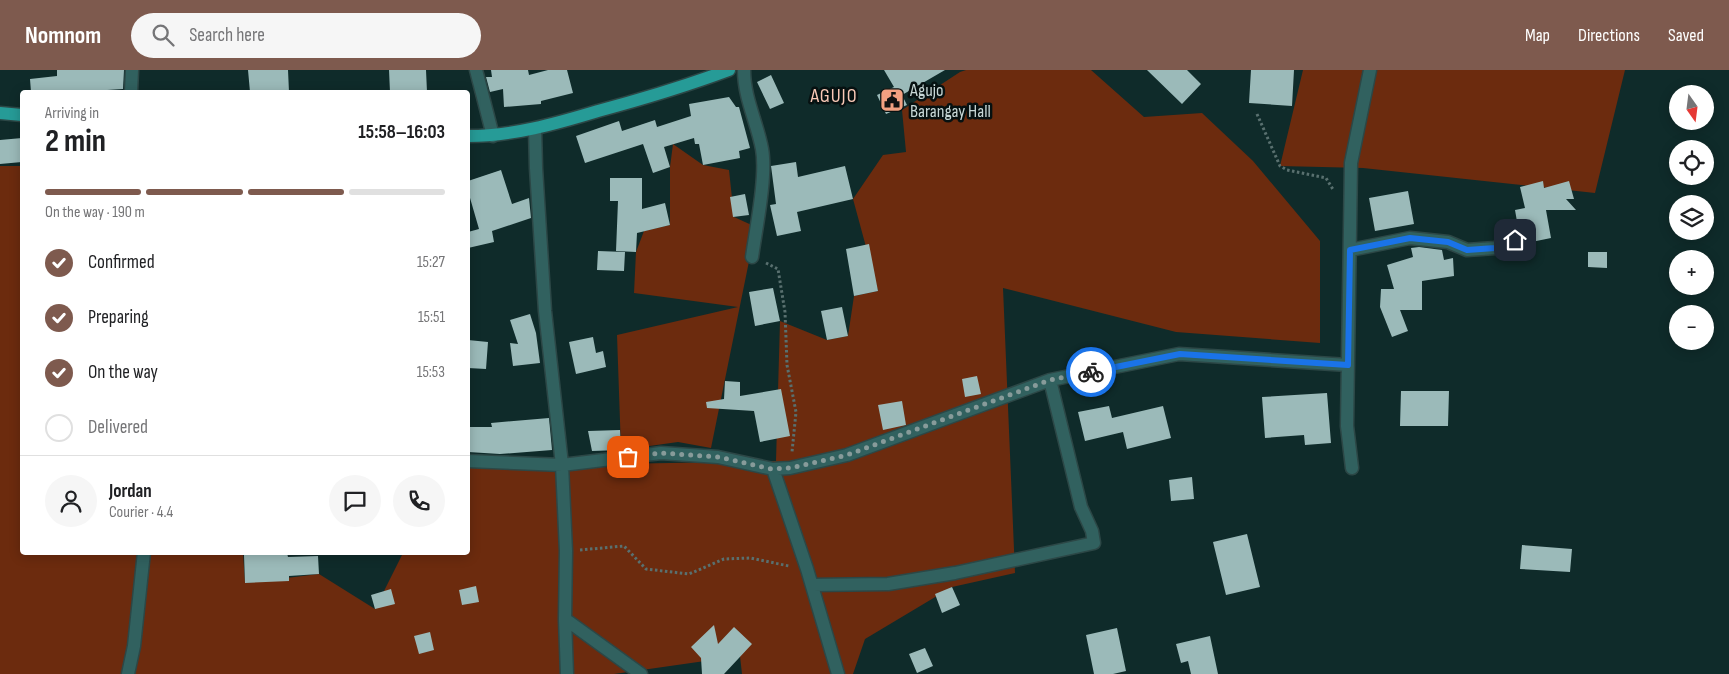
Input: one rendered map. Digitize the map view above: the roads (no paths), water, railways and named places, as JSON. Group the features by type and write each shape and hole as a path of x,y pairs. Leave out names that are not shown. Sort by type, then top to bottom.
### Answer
{"main road":[{"path":"470,136 493,136 535,129 676,90 729,70"},
{"path":"0,113 20,115"}],"street":[{"path":"131,90 132,70"},
{"path":"476,70 493,136"},
{"path":"744,70 744,85 762,150 763,173 752,257"},
{"path":"1352,468 1347,426 1351,163 1370,70"},
{"path":"535,129 535,159 545,311 562,465 566,551 565,619 567,674"},
{"path":"1350,250 1410,238 1448,242 1467,250 1495,248 1515,240"},
{"path":"470,461 562,465 661,453 718,457 772,469 790,468 847,455 1050,380 1180,354 1348,365"},
{"path":"812,585 888,584 955,573 1094,543 1092,531 1081,507 1050,380"},
{"path":"772,469 807,569 838,674"},
{"path":"128,674 134,646 144,555"},
{"path":"565,619 641,674"}],"place":[{"name":"Agujo Barangay Hall","path":"892,100"}],"district":[{"name":"AGUJO","path":"834,95"}]}
